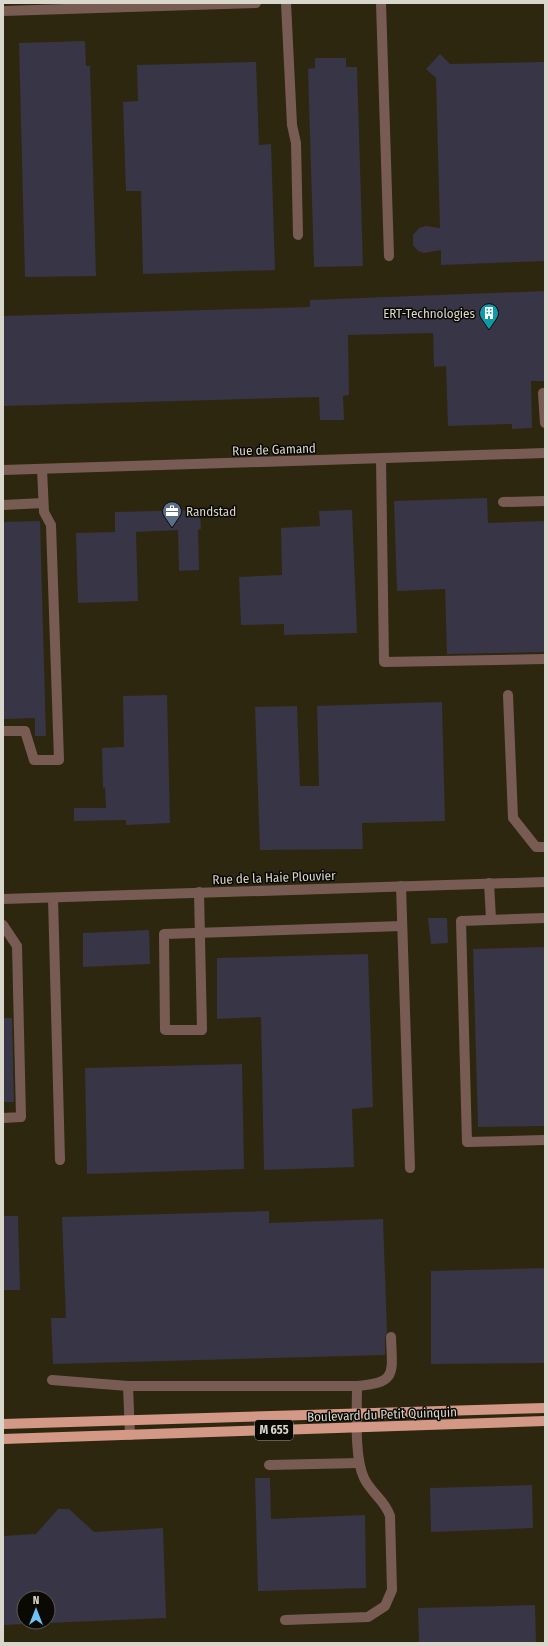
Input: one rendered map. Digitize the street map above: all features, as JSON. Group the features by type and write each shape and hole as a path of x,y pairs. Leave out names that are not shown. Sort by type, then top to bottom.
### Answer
{"main road":[{"name":"Boulevard du Petit Quinquin","path":"3,1424 545,1408"},
{"name":"Boulevard du Petit Quinquin","path":"3,1439 545,1421"}],"street":[{"path":"3,11 256,3"},
{"path":"286,3 292,124 296,143 298,235"},
{"path":"381,3 389,256"},
{"path":"544,393 545,423"},
{"name":"Rue de Gamand","path":"3,470 545,453"},
{"path":"381,458 384,662 545,659"},
{"path":"3,731 25,731 34,760 59,760 51,525 44,512 42,469"},
{"path":"503,502 545,501"},
{"path":"3,505 43,503"},
{"path":"508,695 513,818 536,847 545,847"},
{"name":"Rue de la Haie Plouvier","path":"3,899 545,882"},
{"path":"489,883 491,919"},
{"path":"401,886 410,1168"},
{"path":"199,892 200,932 202,1030 165,1030 164,934 200,932 402,926"},
{"path":"53,898 60,1160"},
{"path":"545,918 461,921 468,1142 545,1140"},
{"path":"3,926 16,946 21,1117 3,1118"},
{"path":"52,1380 128,1386 377,1385 386,1380 392,1372 391,1337"},
{"path":"128,1386 130,1435"},
{"path":"285,1620 368,1617 385,1606 392,1590 390,1516 387,1506 364,1478 359,1463 357,1386"},
{"path":"269,1465 359,1463"}],"shaded area":[{"path":"3,3 545,3 545,1643 3,1643"}],"building":[{"path":"85,41 86,66 90,66 96,276 25,277 19,43"},
{"path":"440,54 450,64 545,62 545,261 441,265 441,250 424,253 418,251 413,245 413,235 419,228 426,226 440,228 436,78 426,69"},
{"path":"315,58 346,58 346,67 357,67 363,266 314,267 308,69 315,68"},
{"path":"256,62 259,145 271,144 275,270 143,274 141,191 126,191 123,102 138,101 137,65"},
{"path":"545,291 545,381 531,381 532,428 512,429 512,424 448,426 446,366 434,367 433,333 348,335 349,395 343,396 344,420 320,420 319,397 3,406 3,316 310,307 310,300"},
{"path":"487,498 488,523 545,521 545,652 447,654 445,589 397,591 394,501"},
{"path":"200,510 201,529 198,530 199,570 179,571 178,530 136,532 138,601 78,603 76,533 115,532 115,512"},
{"path":"352,510 357,633 284,635 284,624 241,625 239,577 282,575 281,528 320,526 319,511"},
{"path":"40,521 46,736 35,736 35,718 3,719 3,522"},
{"path":"167,695 170,823 126,825 126,820 74,821 74,808 106,808 105,787 103,788 102,748 124,747 123,696"},
{"path":"442,702 445,821 362,823 363,849 260,850 255,707 297,706 300,786 319,786 317,706"},
{"path":"428,918 447,918 448,943 431,944"},
{"path":"149,930 150,964 83,967 83,933"},
{"path":"545,947 545,1126 478,1127 473,949"},
{"path":"368,954 373,1107 352,1109 354,1167 264,1170 261,1017 217,1019 217,958"},
{"path":"3,1018 12,1018 14,1102 3,1102"},
{"path":"242,1064 244,1169 87,1174 85,1068"},
{"path":"269,1211 269,1223 383,1219 387,1332 385,1337 385,1355 53,1364 51,1318 66,1318 62,1217"},
{"path":"3,1216 18,1216 20,1290 3,1290"},
{"path":"545,1268 545,1363 431,1364 431,1271"},
{"path":"255,1478 270,1478 271,1519 365,1515 366,1588 258,1591"},
{"path":"532,1485 533,1528 431,1532 430,1488"},
{"path":"58,1509 69,1509 94,1532 163,1528 166,1618 56,1623 56,1590 16,1590 16,1624 3,1625 3,1536 36,1534"},
{"path":"535,1605 536,1643 419,1643 418,1608"}],"place":[{"name":"ERT-Technologies","path":"489,330"},
{"name":"Randstad","path":"172,528"}]}
